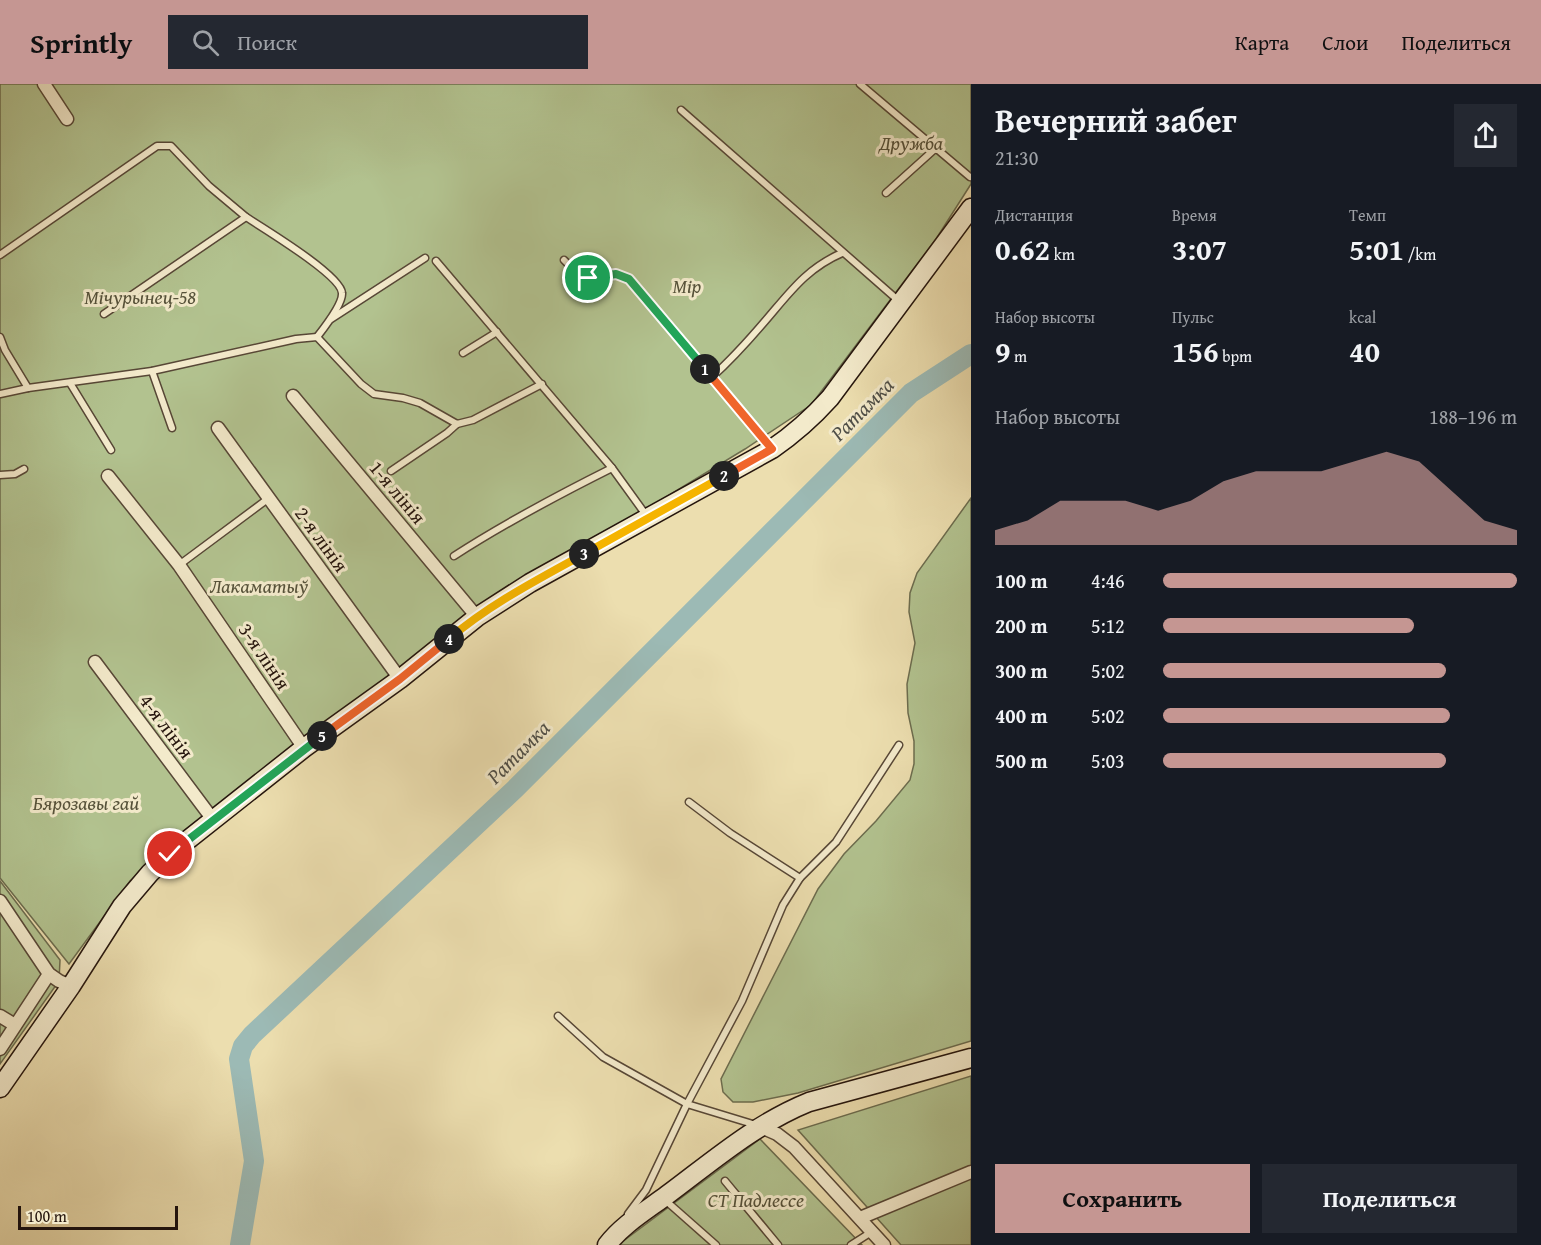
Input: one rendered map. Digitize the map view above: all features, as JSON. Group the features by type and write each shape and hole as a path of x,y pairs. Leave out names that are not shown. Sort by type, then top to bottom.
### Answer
{"street":[{"path":"44,84 67,119"},
{"path":"0,1088 71,986 122,906 170,854 211,817 475,615 772,449 808,422 901,303 971,208"},
{"name":"1-я лінія","path":"293,396 475,615"},
{"name":"2-я лінія","path":"218,428 398,675"},
{"name":"3-я лінія","path":"108,476 179,565 303,746"},
{"name":"4-я лінія","path":"94,662 211,817"},
{"path":"0,901 49,974 71,986"},
{"path":"0,1049 49,974"},
{"path":"0,1016 15,1025"},
{"path":"610,1241 759,1126 784,1112 809,1102 971,1058"},
{"path":"759,1126 777,1134 795,1147 884,1245"},
{"path":"860,1218 971,1172"}],"lane":[{"path":"860,84 970,177"},
{"path":"681,110 901,303"},
{"path":"0,255 157,146 171,146 209,186 246,216 322,268 339,285 342,293 341,301 317,337"},
{"path":"886,193 936,148"},
{"path":"104,314 246,216"},
{"path":"712,376 736,354 805,276 826,260 842,253"},
{"path":"328,321 425,258"},
{"path":"564,260 579,275 588,278 616,274 629,279 772,449"},
{"path":"436,261 612,468 648,518"},
{"path":"464,352 497,332"},
{"path":"0,337 4,350 28,388"},
{"path":"0,394 152,371 296,339 317,337"},
{"path":"317,337 361,384 374,394 420,403 457,423 472,420 542,384"},
{"path":"152,371 172,428"},
{"path":"70,383 111,450"},
{"path":"391,471 447,433 457,423"},
{"path":"454,556 515,517 612,468"},
{"path":"0,475 15,474 24,470"},
{"path":"179,565 268,498"},
{"path":"610,1241 646,1190 687,1104 742,1001 783,905 800,878 836,842 899,745"},
{"path":"689,802 730,833 800,878"},
{"path":"558,1016 603,1057 687,1104 759,1126"},
{"path":"725,1181 778,1245"},
{"path":"663,1198 716,1245"},
{"path":"851,1245 873,1231"}],"green space":[{"path":"0,84 971,84 971,184 936,239 811,405 745,449 610,531 156,857 130,881 69,964 0,878"},
{"path":"971,498 971,1041 798,1093 753,1102 733,1102 723,1092 721,1079 818,889 844,854 876,821 910,780 914,764 914,741 908,713 907,684 915,643 909,612 910,593 917,573"},
{"path":"0,881 60,960 59,981 0,1064"},
{"path":"971,1076 971,1245 901,1245 798,1130"},
{"name":"СТ Падлессе","path":"760,1139 862,1245 620,1245 622,1242"}],"waterway":[{"name":"Ратамка","path":"240,1245 254,1161 239,1059 243,1046 252,1035 515,789 911,393 971,354"}],"route":[{"path":"170,854 214,822 304,748 400,679 477,617 530,583 772,449 629,279 616,274 588,278"}],"park label":[{"name":"Дружба","path":"911,142"},
{"name":"Мір","path":"687,285"},
{"name":"Мічурынец-58","path":"140,296"},
{"name":"Лакаматыў","path":"259,585"},
{"name":"Бярозавы гай","path":"86,802"}]}
